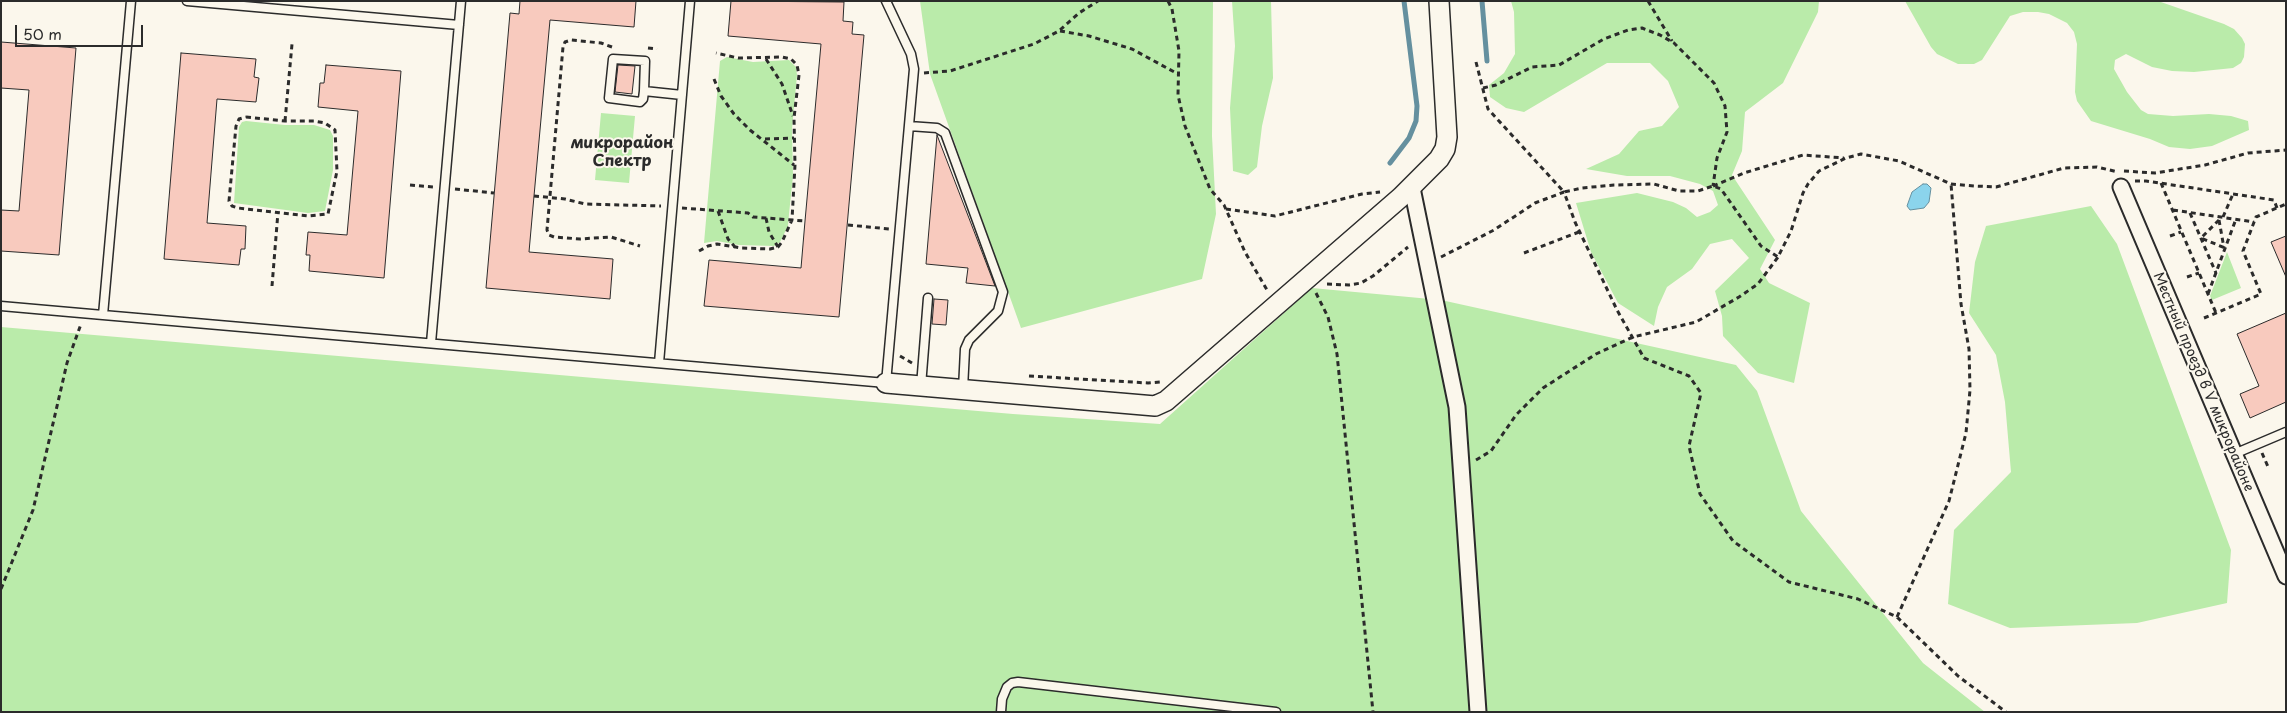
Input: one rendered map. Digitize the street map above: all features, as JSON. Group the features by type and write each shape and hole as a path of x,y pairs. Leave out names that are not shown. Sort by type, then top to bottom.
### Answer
{"street":[{"path":"886,383 921,377 963,389 1155,406 1177,392 1307,280 1400,191 1438,159 1445,149 1448,136 1439,1"},
{"name":"Местный проезд в V микрорайоне","path":"2121,187 2286,576"},
{"path":"1400,191 1423,237 1457,407 1478,712"}],"lane":[{"path":"103,315 131,1"},
{"path":"187,1 459,25"},
{"path":"431,343 461,1"},
{"path":"659,363 690,1"},
{"path":"1,306 886,383 914,61 886,1"},
{"path":"613,59 645,61 644,92 640,102 610,98 613,59"},
{"path":"644,92 682,95"},
{"path":"909,126 937,128 945,133 1001,282 1003,298 998,311 975,332 965,349 963,389"},
{"path":"921,377 928,298"},
{"path":"2234,454 2286,432"},
{"path":"1001,712 1002,699 1007,687 1012,683 1018,682 1276,712"}],"path":[{"path":"913,73 935,74 950,71 1034,44 1060,31 1079,13 1098,1"},
{"path":"1168,1 1172,9 1179,51 1178,96 1185,126 1210,189 1220,198 1245,252 1267,291"},
{"path":"1648,1 1674,43 1714,83 1725,106 1727,132 1717,158 1713,186"},
{"path":"1483,88 1496,85 1532,67 1559,65 1604,39 1628,30 1642,28 1674,43"},
{"path":"1060,31 1096,38 1132,49 1178,74"},
{"path":"619,49 601,43 571,40 565,42 563,47 547,230 549,235 554,237 580,239 611,237 640,246"},
{"path":"285,122 292,44"},
{"path":"640,47 657,49"},
{"path":"699,251 717,244 736,248 770,249 778,247 792,220 797,64 791,59 738,58 716,53"},
{"path":"766,58 782,84 794,118"},
{"path":"1476,62 1488,109 1564,192 1579,232 1617,310 1644,358 1690,376 1701,393 1689,446 1700,494 1733,541 1789,582 1858,599 1897,617 1958,676 2006,712"},
{"path":"714,79 721,96 734,114 795,165"},
{"path":"246,117 285,122 314,121 332,126 336,136 337,171 328,214 308,216 278,212 238,208 232,206 229,201 236,126 239,119 246,117"},
{"path":"763,139 785,140 794,138"},
{"path":"1462,464 1480,458 1491,451 1516,415 1542,388 1596,354 1633,338 1696,322 1739,298 1758,284 1778,257 1792,231 1803,193 1808,184 1819,171 1846,158 1861,154 1876,155 1899,161 1951,184 1996,187 2064,168 2097,167 2116,172 2140,171 2154,173 2206,165 2248,153 2286,150"},
{"path":"1429,263 1494,230 1535,203 1564,192 1614,185 1654,184 1679,191 1698,191 1744,173 1803,155 1846,158"},
{"path":"2121,187 2138,180 2161,183 2274,200 2278,208"},
{"path":"2161,183 2216,313"},
{"path":"1897,617 1949,501 1966,433 1970,390 1969,350 1961,304 1951,184"},
{"path":"1713,186 1721,189 1726,195 1761,246 1778,257"},
{"path":"1370,200 1382,191 1400,191"},
{"path":"1226,209 1275,216 1362,194 1400,191"},
{"path":"2201,238 2221,218 2233,194"},
{"path":"2204,318 2261,294 2243,251 2256,217 2286,204"},
{"path":"2172,210 2254,222"},
{"path":"718,211 728,239 736,248"},
{"path":"272,286 278,212"},
{"path":"2190,212 2216,273"},
{"path":"766,218 769,232 778,247"},
{"path":"2221,218 2225,248"},
{"path":"2208,294 2236,219"},
{"path":"848,225 900,230"},
{"path":"1524,253 1579,232"},
{"path":"2170,236 2181,232"},
{"path":"1307,280 1334,285 1362,282 1423,237"},
{"path":"2201,238 2225,248"},
{"path":"2187,277 2199,272"},
{"path":"1307,280 1322,303 1336,347 1373,712"},
{"path":"1260,297 1274,285"},
{"path":"1,589 33,510 67,363 85,313"},
{"path":"889,349 921,377"},
{"path":"1021,375 1148,383 1167,378"}],"green space":[{"path":"920,1 1213,1 1212,136 1216,214 1202,279 1021,328 930,74"},
{"path":"1232,1 1271,1 1273,78 1262,126 1257,167 1248,175 1233,171 1230,108 1235,46"},
{"path":"1511,1 1819,1 1818,12 1783,83 1745,112 1742,151 1732,175 1775,240 1760,269 1769,283 1810,303 1794,383 1758,373 1723,336 1722,316 1715,291 1749,258 1732,239 1710,244 1692,269 1667,287 1658,307 1654,326 1618,303 1591,252 1576,203 1637,193 1673,202 1686,208 1697,217 1710,212 1718,205 1713,191 1700,184 1670,176 1627,176 1586,169 1619,154 1639,131 1662,126 1679,107 1668,81 1650,63 1607,63 1524,112 1506,108 1490,97 1489,85 1504,73 1515,54 1514,12"},
{"path":"1905,1 2158,1 2224,24 2234,29 2245,44 2244,57 2241,63 2233,68 2194,72 2172,71 2152,67 2126,54 2115,60 2114,69 2127,92 2141,110 2148,114 2231,116 2248,121 2249,130 2212,146 2190,149 2169,147 2150,139 2091,121 2077,101 2075,92 2077,44 2074,32 2067,23 2049,14 2038,12 2023,12 2010,16 1982,60 1974,64 1958,64 1937,54 1931,47"},
{"path":"727,57 753,62 789,60 796,67 797,75 792,129 793,176 788,226 780,242 774,246 739,245 717,241 704,243 720,61"},
{"path":"601,113 635,116 629,183 595,180"},
{"path":"242,122 285,125 314,125 330,130 333,136 333,170 325,211 308,213 234,203 239,127"},
{"path":"2091,206 2117,244 2231,550 2227,603 2137,623 2010,628 1948,604 1954,530 2011,472 2005,402 1996,355 1969,313 1975,262 1986,226"},
{"path":"2227,252 2241,288 2212,300 2210,296"},
{"path":"1312,288 1441,300 1736,365 1757,391 1801,511 1923,663 1985,712 1,712 1,327 1013,414 1160,424"}],"water":[{"path":"1923,184 1927,184 1931,188 1929,202 1924,208 1910,210 1907,206 1912,192"}],"building":[{"path":"520,1 636,1 634,27 550,20 529,252 613,259 610,299 486,288 510,13 519,14"},
{"path":"731,1 844,2 843,21 853,22 852,34 864,35 839,317 704,306 709,260 801,268 821,44 728,36"},
{"path":"1,42 76,48 59,255 1,251 1,210 19,211 29,90 1,88"},
{"path":"181,53 256,59 254,77 259,78 256,102 217,99 207,223 246,226 245,249 241,249 239,265 164,259"},
{"path":"326,65 401,71 384,278 309,271 310,255 306,255 308,232 347,235 358,111 318,107 320,83 324,83"},
{"path":"618,65 635,66 632,94 615,92"},
{"path":"937,135 995,286 966,283 968,268 926,264"},
{"path":"2286,236 2286,277 2271,242"},
{"path":"934,299 948,300 946,325 932,324"},
{"path":"2286,313 2286,402 2250,418 2240,394 2259,386 2237,334"}],"waterway":[{"path":"1390,163 1409,138 1416,121 1417,106 1404,1"},
{"path":"1482,1 1487,61"}],"district":[{"name":"микрорайон Спектр","path":"622,153"}]}
